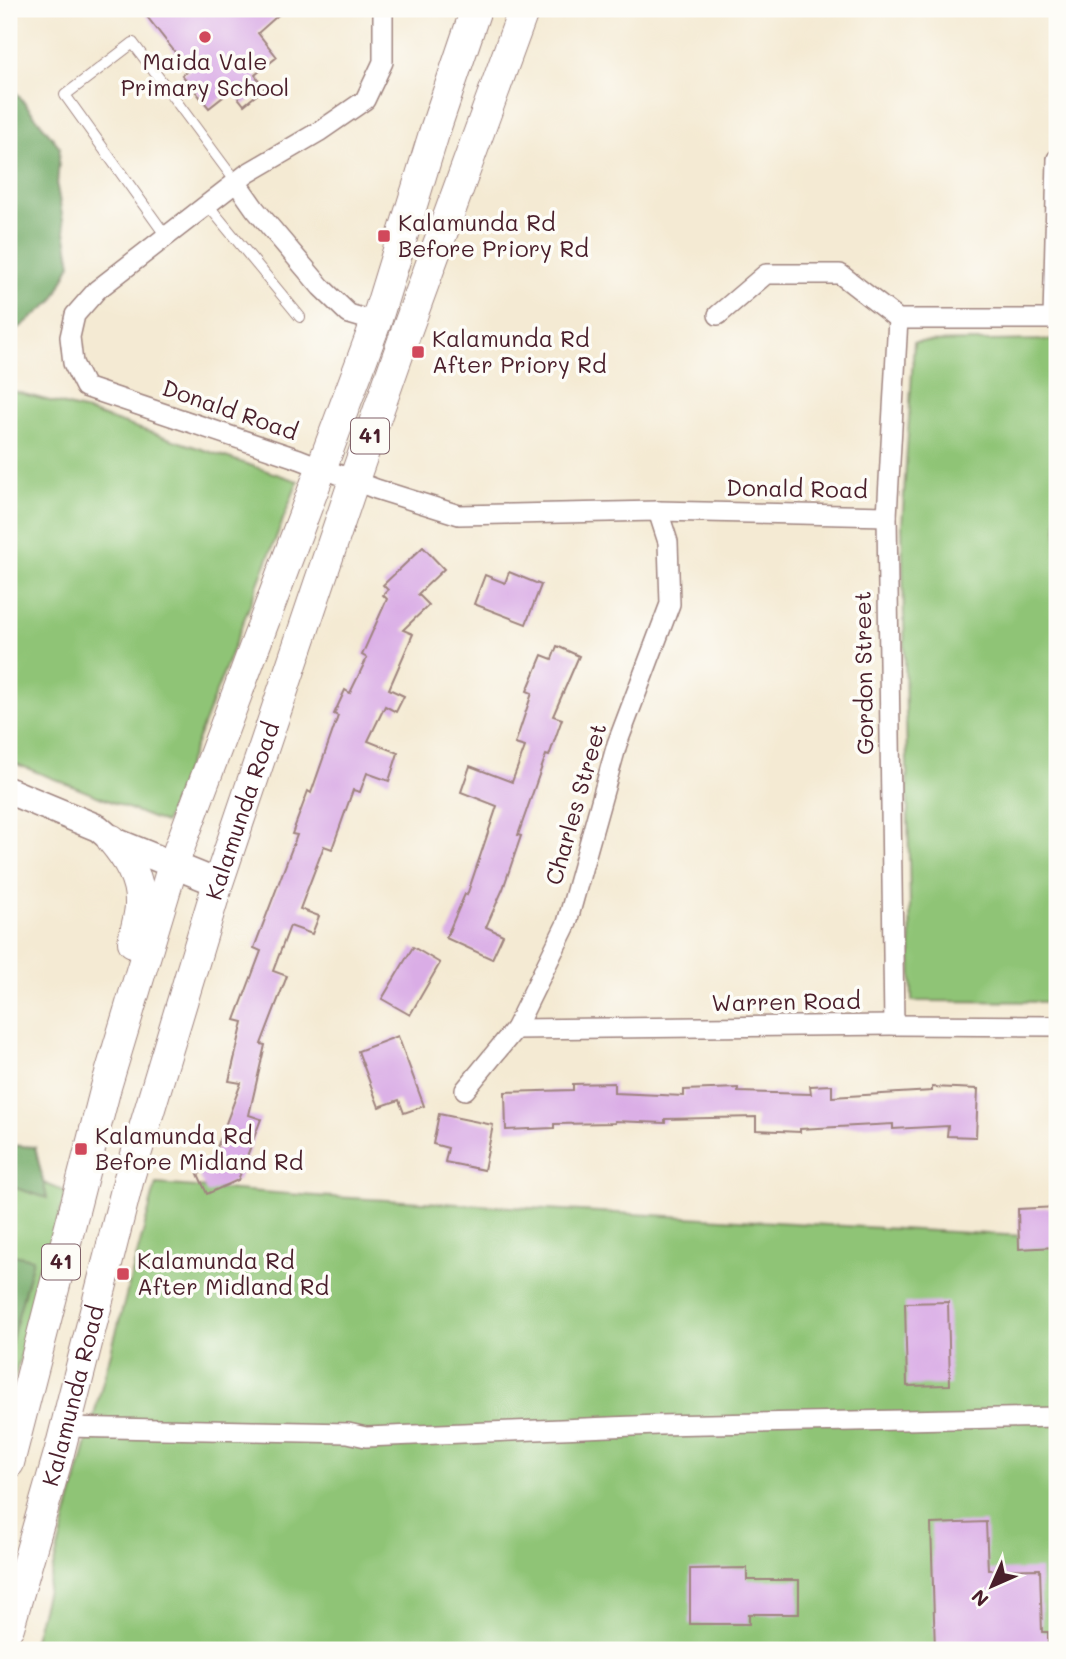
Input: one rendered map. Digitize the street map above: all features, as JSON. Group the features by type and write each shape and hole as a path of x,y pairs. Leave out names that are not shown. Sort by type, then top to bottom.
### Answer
{"main road":[{"name":"Kalamunda Road","path":"9,1463 106,1087 176,858 376,322 435,130 476,9"},
{"name":"Kalamunda Road","path":"9,1627 66,1427 129,1178 221,874 354,480 524,9"},
{"path":"9,791 105,834 128,858 136,878 140,904 106,1087"},
{"path":"105,834 118,829 176,858 221,874"}],"street":[{"name":"Donald Road","path":"383,9 383,62 365,100 320,131 248,173 97,290 75,315 70,337 73,363 85,387 458,515 658,511 887,516"},
{"path":"718,314 766,274 840,274 898,319 1055,319 1057,159"},
{"path":"236,182 255,209 330,296 349,314 376,322"},
{"name":"Gordon Street","path":"894,1026 887,516 898,319"},
{"name":"Charles Street","path":"465,1090 515,1029 567,923 617,744 670,604 668,542 658,511"},
{"name":"Warren Road","path":"515,1029 1057,1026"},
{"path":"66,1427 348,1433 366,1437 658,1425 1057,1417"}],"lane":[{"path":"166,236 65,95 133,43 236,182"},
{"path":"207,204 300,317"}],"green space":[{"path":"9,84 60,147 57,187 71,264 53,301 9,336"},
{"path":"1057,340 1057,1002 912,1001 902,525 914,342"},
{"path":"9,390 83,410 298,481 165,823 9,761"},
{"path":"9,1145 35,1147 47,1198 9,1186"},
{"path":"9,1169 66,1192 9,1398"},
{"path":"156,1184 315,1196 1057,1238 1057,1650 31,1650"},
{"path":"9,1254 33,1259 9,1351"}],"building":[{"path":"141,9 285,9 258,33 277,57 255,75 265,88 244,105 232,90 209,108 182,75 189,70"},
{"path":"423,547 444,569 418,594 429,605 403,630 413,634 389,689 404,696 396,712 385,706 368,741 398,753 389,781 367,773 360,792 353,790 332,849 324,846 300,909 319,916 312,934 290,926 273,971 287,976 261,1044 265,1045 249,1115 261,1119 238,1180 207,1194 198,1174 209,1169 241,1083 229,1081 243,1022 235,1020 261,951 254,948 297,835 292,834 308,791 311,793 338,716 334,714 345,690 350,693 367,658 362,655 387,599 383,595 388,590 383,585"},
{"path":"509,572 541,585 526,624 474,604 485,575 505,583"},
{"path":"557,646 579,656 553,716 562,719 549,756 546,755 518,835 521,836 503,889 486,927 503,935 492,959 446,938 465,894 467,895 497,806 461,792 470,766 512,782 525,747 515,744 532,693 527,691 542,655 552,659"},
{"path":"413,947 440,963 410,1015 382,999"},
{"path":"398,1036 424,1106 404,1113 399,1100 379,1107 358,1051"},
{"path":"614,1083 614,1093 684,1096 684,1090 738,1088 738,1092 811,1094 810,1086 832,1085 832,1097 932,1091 932,1087 978,1089 976,1137 947,1136 948,1126 893,1129 893,1124 800,1129 800,1132 756,1130 756,1117 665,1119 665,1123 615,1121 554,1124 554,1128 506,1130 505,1092 573,1090 573,1084"},
{"path":"439,1114 493,1125 484,1170 445,1162 448,1148 433,1144"},
{"path":"1057,1207 1057,1247 1019,1249 1018,1209"},
{"path":"948,1302 950,1385 907,1386 905,1303"},
{"path":"986,1522 988,1570 1040,1569 1042,1632 1048,1632 1048,1650 935,1650 931,1524"},
{"path":"747,1568 747,1580 799,1580 799,1614 749,1614 749,1624 690,1624 690,1569"}],"place":[{"name":"Maida Vale Primary School","path":"205,37"},
{"name":"Kalamunda Rd Before Priory Rd","path":"384,236"},
{"name":"Kalamunda Rd After Priory Rd","path":"418,352"},
{"name":"Kalamunda Rd Before Midland Rd","path":"81,1149"},
{"name":"Kalamunda Rd After Midland Rd","path":"123,1274"}]}
